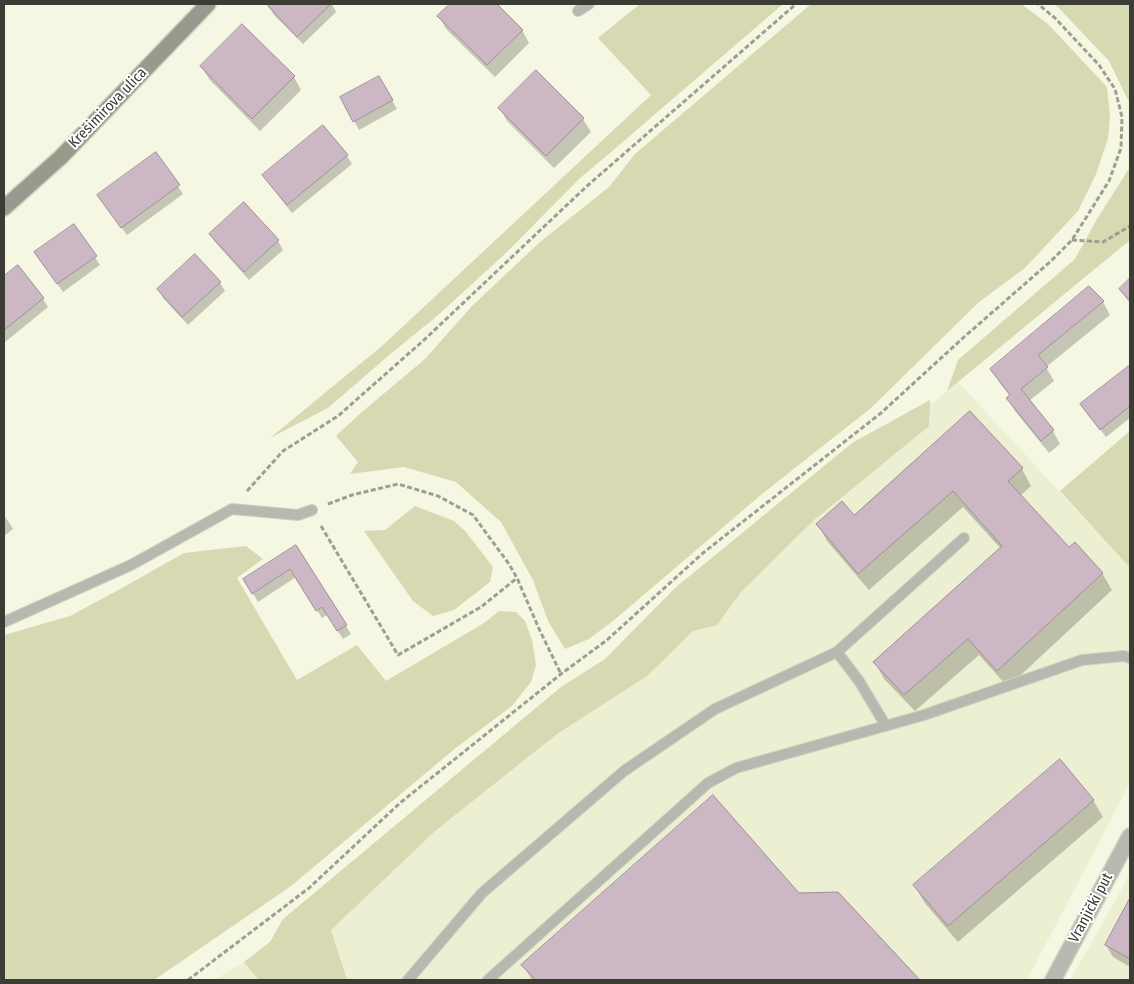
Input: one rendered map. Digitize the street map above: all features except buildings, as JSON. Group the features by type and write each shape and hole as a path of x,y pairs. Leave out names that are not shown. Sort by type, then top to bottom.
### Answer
{"main road":[{"name":"Krešimirova ulica","path":"4,208 61,156 208,4"}],"street":[{"name":"Vranjički put","path":"1053,980 1130,836"}],"lane":[{"path":"578,11 589,4"},
{"path":"4,622 131,565 232,508 298,515 312,510"},
{"path":"408,980 482,893 624,771 715,709 837,652 964,538"},
{"path":"837,652 859,681 886,726"},
{"path":"488,980 708,783 736,768 924,715 1082,660 1124,656 1130,658"}],"path":[{"path":"232,508 283,451 338,416 424,340 586,186 796,4"},
{"path":"188,980 309,888 400,804 561,674 607,640 703,554 881,413 1072,240 1109,181 1121,148 1122,117 1115,89 1099,65 1055,18 1038,4"},
{"path":"1072,240 1103,242 1130,226"},
{"path":"517,578 481,607 398,655 312,510 352,495 398,484 438,496 474,515 517,578 561,674"}],"shaded area":[{"path":"640,4 783,4 580,178 507,252 437,316 328,408 270,438 382,346 651,95 598,38"},
{"path":"811,4 1021,4 1048,24 1107,87 1110,116 1108,139 1096,174 1078,211 1025,268 979,302 871,408 762,494 613,621 589,639 565,649 548,621 533,580 501,522 456,482 404,467 350,474 358,462 336,436 425,359 472,306 540,242 609,187 635,154"},
{"path":"1055,4 1130,4 1130,104 1109,61"},
{"path":"1130,167 1130,240 947,391 958,360 1075,259 1097,219"},
{"path":"958,382 1130,568 1130,783 1027,980 214,980 244,962 270,942 718,584"},
{"path":"930,400 929,426 814,520 741,592 717,625 693,631 647,676 557,734 435,831 331,930 347,980 259,980 244,962 270,942 283,919 561,687 605,659 675,588 852,443"},
{"path":"1130,431 1130,568 1060,491"},
{"path":"415,506 454,521 466,532 493,567 490,582 454,610 433,616 413,601 364,531 385,530"},
{"path":"246,546 263,559 237,578 297,680 357,645 386,681 484,623 499,611 516,612 525,621 532,640 536,665 531,682 512,706 457,747 291,886 153,980 4,980 4,635 70,616 184,553"},
{"path":"1130,874 1130,980 1070,980 1109,912"}]}
